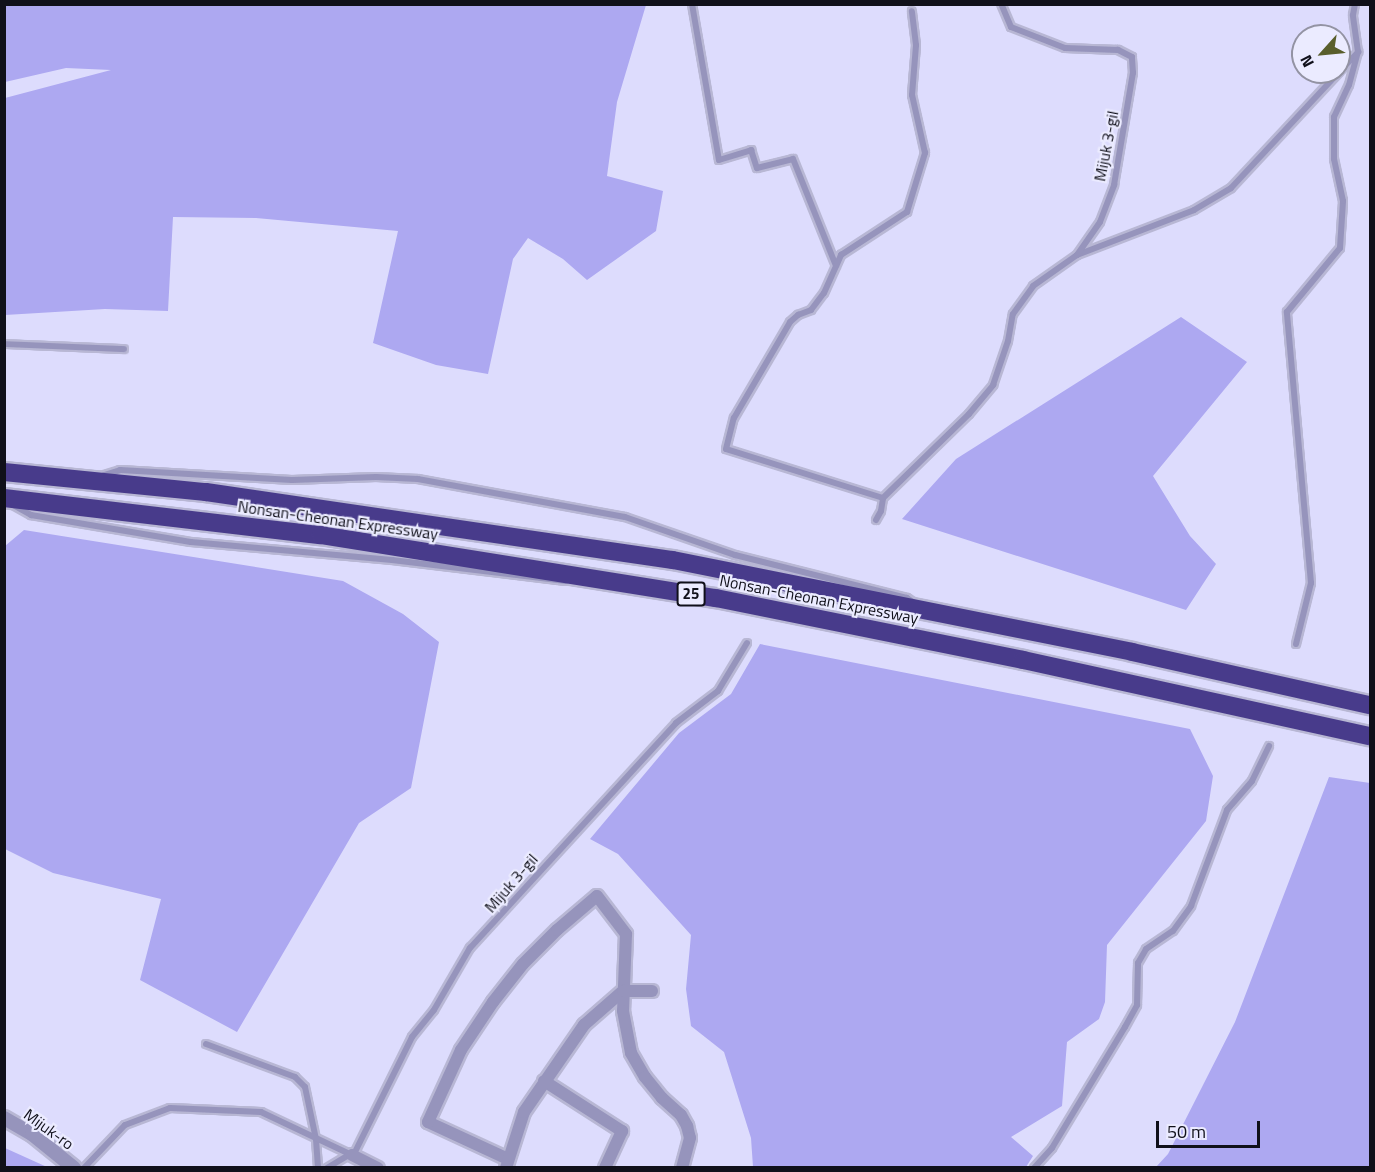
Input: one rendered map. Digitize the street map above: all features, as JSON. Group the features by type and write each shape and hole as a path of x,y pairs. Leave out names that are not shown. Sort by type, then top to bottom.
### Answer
{"highway":[{"name":"Nonsan-Cheonan Expressway","path":"4,472 253,498 673,560 1132,652 1371,705"},
{"name":"Nonsan-Cheonan Expressway","path":"4,499 321,535 716,598 1012,658 1371,736"}],"street":[{"path":"652,991 623,991 584,1025 524,1112 507,1163 428,1122 461,1050 493,1002 523,964 556,930 597,896 626,934 623,991 623,1011 631,1053 645,1077 662,1098 681,1115 687,1126 690,1138 682,1167"},
{"path":"544,1081 622,1131 605,1167"},
{"name":"Mijuk-ro","path":"4,1118 33,1134 74,1167"},
{"path":"351,1155 378,1167"}],"lane":[{"path":"692,4 719,160 751,150 757,168 793,159 836,266"},
{"name":"Mijuk 3-gil","path":"876,520 881,511 883,498 969,414 993,385 1008,341 1012,314 1024,295 1047,274 1077,255 1100,222 1114,184 1133,73 1132,57 1118,50 1065,48 1011,27 1001,4"},
{"path":"1296,644 1311,583 1287,312 1340,248 1343,201 1334,159 1334,117 1349,85 1358,52 1353,15 1355,4"},
{"path":"883,498 726,449 734,418 790,322 798,315 811,310 824,293 841,255 907,212 925,153 912,95 916,45 912,11"},
{"path":"1351,59 1358,52"},
{"path":"1077,255 1194,210 1231,188 1328,84"},
{"path":"4,344 124,349"},
{"path":"92,480 120,470 292,480 376,477 418,479 625,517 735,555 907,598 926,612"},
{"name":"Mijuk 3-gil","path":"351,1155 412,1037 434,1010 470,948 676,723 718,691 747,643"},
{"path":"1038,1166 1052,1148 1137,1005 1138,963 1146,949 1173,931 1191,906 1227,810 1251,781 1269,746"},
{"path":"206,1044 295,1077 305,1088 316,1139 318,1167"},
{"path":"84,1167 125,1125 170,1108 261,1112 371,1167"},
{"path":"327,1167 351,1155"}],"shaded area":[{"path":"5,4 646,5 617,102 607,176 663,191 656,231 587,280 563,259 528,238 513,259 488,374 436,365 373,343 398,231 256,218 173,217 168,311 105,309 5,315 5,98 111,70 66,68 5,82"},
{"path":"1181,317 1247,362 1153,476 1190,536 1216,564 1186,610 902,519 956,459"},
{"path":"24,530 343,581 403,614 439,642 411,788 359,823 237,1032 140,980 161,899 53,873 5,849 5,546"},
{"path":"760,644 1190,729 1213,776 1206,821 1107,945 1105,1002 1099,1019 1067,1042 1062,1106 1011,1137 1033,1156 1026,1167 753,1167 751,1138 724,1052 691,1026 686,989 691,935 618,854 590,839 679,733 731,694"},
{"path":"1329,777 1370,783 1370,1167 1156,1167 1168,1154 1235,1022"},
{"path":"5,1148 47,1167 5,1167"}]}
